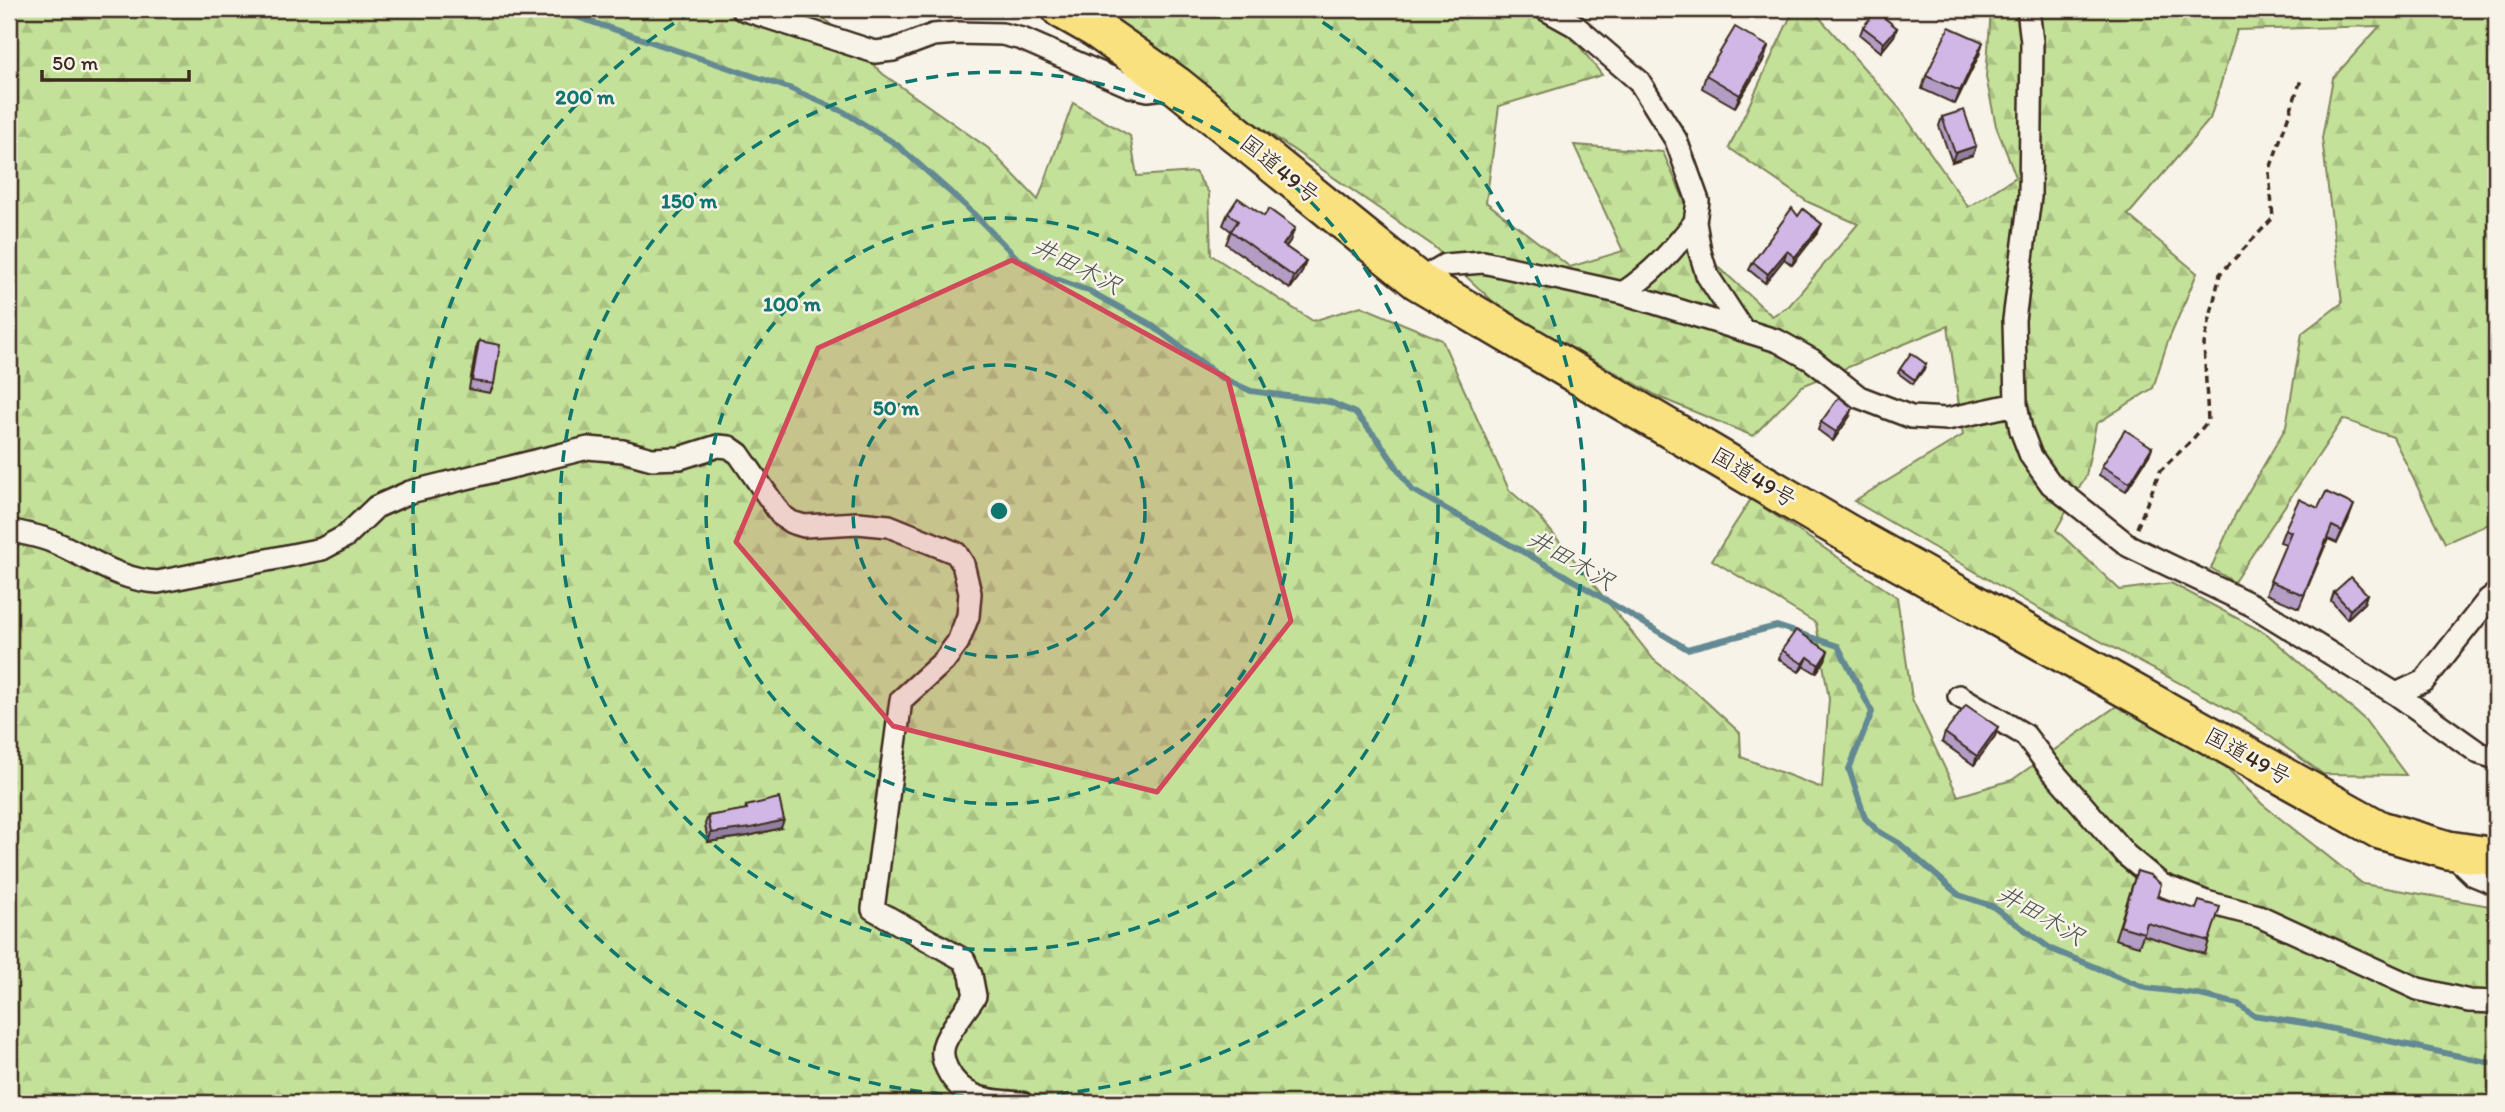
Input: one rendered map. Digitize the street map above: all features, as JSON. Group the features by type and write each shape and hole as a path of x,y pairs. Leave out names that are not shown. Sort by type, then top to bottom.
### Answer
{"highway":[{"name":"国道49号","path":"1061,9 1096,29 1177,86 1418,281 1859,540 2380,830 2448,850 2496,857"}],"street":[{"path":"742,9 875,52 894,50 933,35 1002,34 1022,39 1130,86 1148,90 1177,86"},
{"path":"1545,9 1574,25 1639,80 1676,140 1698,201 1695,222 1707,275 1743,330"},
{"path":"2028,9 2032,42 2030,197 2014,320 2016,404 2021,430 2031,456 2051,484 2129,546 2252,605 2396,694 2479,753 2496,758"},
{"path":"1623,293 1646,278 1667,258 1695,222"},
{"path":"1418,281 1445,265 1483,262 1623,293 1778,341 1812,360 1859,397 1911,417 1947,419 2016,404"},
{"path":"9,530 55,542 94,564 138,581 158,582 322,549 346,536 376,507 410,492 575,451 588,448 624,451 652,459 680,458 718,446 729,447 739,454 781,515 791,522 804,526 858,523 889,526 956,553 963,564 971,593 968,616 958,642 944,661 901,700 873,909 964,960 971,975 975,996 944,1044 943,1061 954,1083 969,1094 995,1101 1023,1103"},
{"path":"2396,694 2424,681 2488,600 2496,594"},
{"path":"1959,696 2025,735 2050,768 2126,855 2162,885 2206,902 2259,916 2418,989 2469,1002 2496,1002"},
{"path":"2448,850 2474,875 2496,884"}],"path":[{"path":"2129,546 2160,471 2208,421 2204,344 2220,274 2273,218 2269,172 2302,77"}],"highlighted area":[{"path":"1012,260 1228,379 1291,621 1157,792 893,726 736,542 818,348"}],"green space":[{"path":"9,9 814,9 883,74 988,148 1038,200 1073,103 1130,136 1137,176 1195,172 1209,193 1211,255 1313,321 1361,306 1442,340 1509,490 1538,515 1654,660 1698,694 1740,733 1741,757 1822,788 1829,699 1816,623 1712,560 1751,499 1897,597 1912,699 1958,796 2012,780 2128,698 2193,733 2262,804 2363,884 2496,907 2496,1103 9,1103"},
{"path":"1097,9 1550,9 1602,75 1499,106 1486,202 1570,267 1623,251 1574,145 1663,152 1710,259 1772,316 1789,306 1858,224 1808,202 1729,148 1794,9 1812,9 1900,109 1968,207 2016,177 1996,126 1986,77 1991,9 2496,9 2496,521 2445,543 2393,437 2343,419 2234,582 2211,568 2236,513 2286,427 2302,333 2342,303 2322,138 2333,78 2380,26 2237,30 2210,119 2128,215 2197,273 2167,344 2153,388 2096,424 2086,476 2056,530 2120,590 2171,583 2267,634 2365,720 2406,775 2323,774 2240,715 2034,606 1854,501 1963,435 1948,326 1802,386 1753,436 1661,398 1498,306 1432,245 1231,107"}],"building":[{"path":"1876,11 1897,28 1884,43 1863,27"},
{"path":"1735,27 1768,46 1740,95 1706,75"},
{"path":"1949,27 1983,42 1960,91 1926,76"},
{"path":"1964,110 1976,146 1955,153 1942,117"},
{"path":"1238,198 1264,216 1269,209 1295,228 1283,245 1306,261 1294,277 1231,231 1238,221 1228,213"},
{"path":"1792,208 1798,216 1803,209 1822,224 1795,257 1787,251 1768,274 1753,262"},
{"path":"479,341 500,345 494,384 472,381"},
{"path":"1911,353 1926,364 1915,380 1900,369"},
{"path":"1839,397 1853,408 1836,432 1821,422"},
{"path":"2125,430 2152,447 2130,483 2102,466"},
{"path":"2326,492 2354,505 2342,531 2332,526 2304,595 2270,581 2291,532 2285,529 2299,499 2318,508"},
{"path":"2351,577 2367,594 2350,610 2334,592"},
{"path":"1796,630 1828,651 1819,665 1808,657 1803,664 1782,650"},
{"path":"1966,705 1998,727 1977,756 1945,733"},
{"path":"779,798 784,820 711,833 708,816 747,809 746,806"},
{"path":"2137,871 2150,875 2161,884 2157,897 2196,909 2199,901 2220,907 2209,941 2147,923 2144,933 2120,926"}],"waterway":[{"name":"井田木沢","path":"553,9 789,88 844,112 896,144 966,206 1017,258 1051,277 1089,291 1150,324 1222,378 1251,391 1330,402 1355,413 1379,441 1412,490 1561,573 1687,649 1777,626 1838,646 1872,712 1849,769 1865,818 1878,831 1899,843 1959,895 1992,906 2051,949 2146,988 2196,994 2238,1004 2253,1015 2310,1024 2496,1064"}]}
